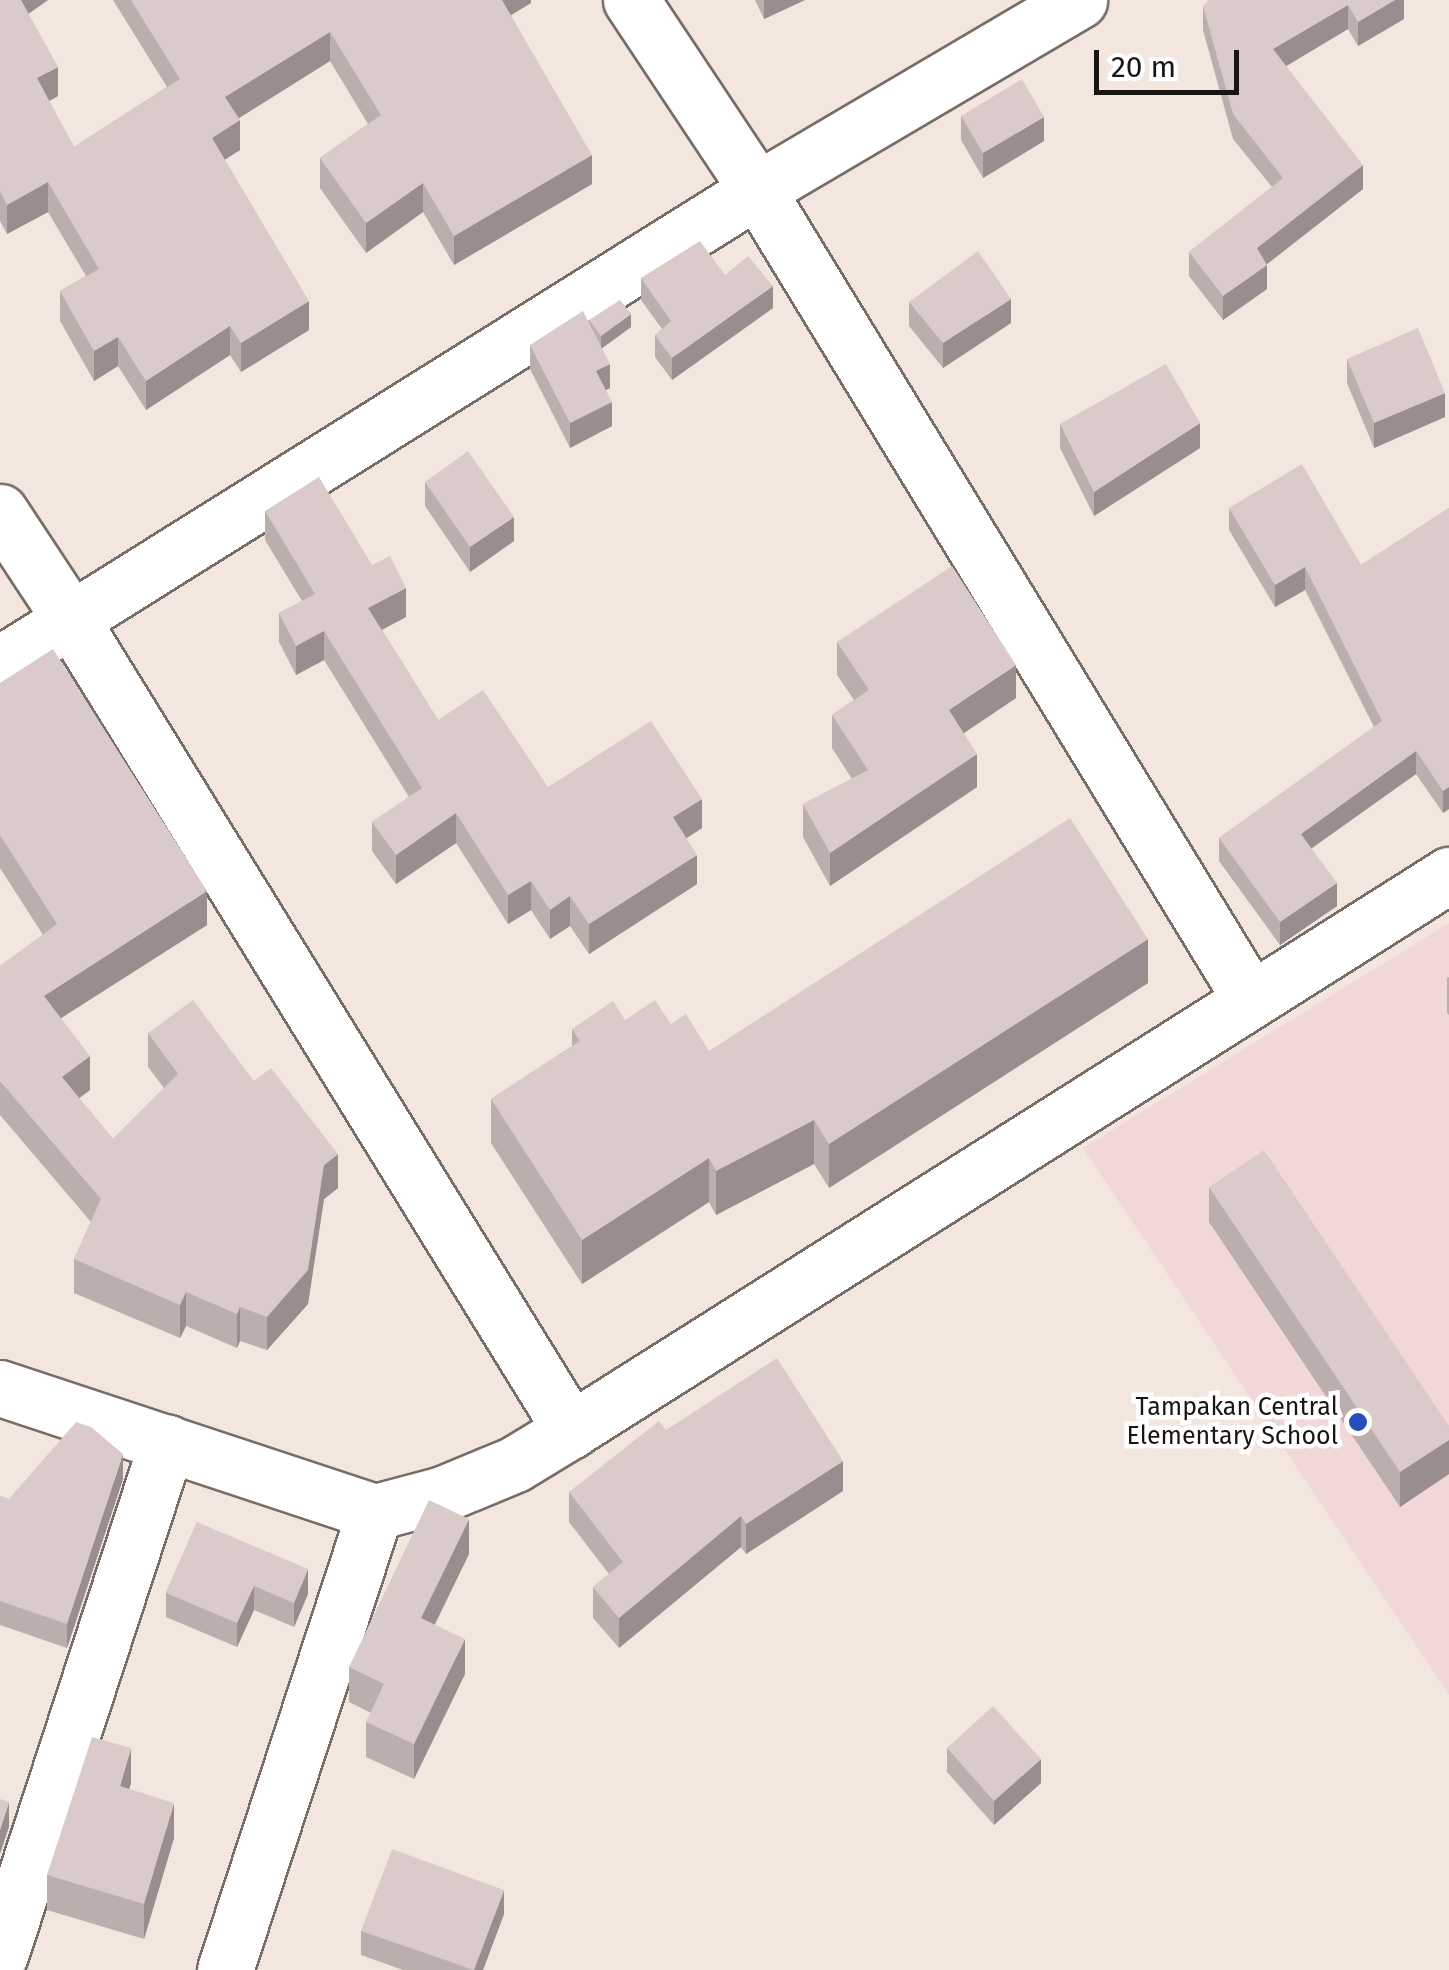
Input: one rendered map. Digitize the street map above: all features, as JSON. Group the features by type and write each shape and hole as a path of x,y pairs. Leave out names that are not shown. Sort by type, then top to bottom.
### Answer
{"street":[{"path":"631,0 757,190 1250,998"},
{"path":"0,664 757,190 1079,0"},
{"path":"0,512 72,621 571,1430"},
{"path":"0,1388 375,1512 443,1494 515,1464 571,1430 1449,875"},
{"path":"0,1955 167,1444"},
{"path":"225,1970 375,1512"}],"shaded area":[{"name":"Tampakan Central Elementary School","path":"1449,923 1449,1695 1083,1148"}],"building":[{"path":"0,0 21,0 58,67 37,78 74,147 180,79 131,0 502,0 592,155 454,236 423,183 366,223 320,158 381,115 330,32 225,97 240,120 212,138 309,301 241,343 230,326 146,381 118,337 94,351 60,291 99,269 48,182 7,205 0,191"},
{"path":"1209,0 1395,0 1358,22 1348,5 1273,49 1363,165 1257,248 1267,265 1223,296 1189,252 1283,178 1233,114 1203,6"},
{"path":"1022,79 1044,117 983,153 961,116"},
{"path":"700,241 725,275 748,256 773,286 672,358 655,335 671,321 641,278"},
{"path":"978,251 1011,299 943,343 909,302"},
{"path":"620,300 631,314 601,336 589,320"},
{"path":"583,311 610,364 596,371 612,402 570,423 530,345"},
{"path":"1418,328 1445,393 1374,423 1347,359"},
{"path":"1166,364 1200,423 1094,492 1060,424"},
{"path":"468,451 514,517 470,547 425,482"},
{"path":"1302,464 1361,565 1449,508 1449,787 1443,791 1416,751 1301,834 1337,883 1280,922 1219,838 1382,721 1305,567 1275,585 1229,508"},
{"path":"319,477 372,565 390,556 406,588 368,608 438,720 483,690 548,787 651,721 702,799 673,817 697,855 589,924 570,896 550,910 531,881 508,895 456,813 396,855 372,822 422,788 324,631 296,646 279,613 315,594 265,511"},
{"path":"952,566 1016,665 949,710 977,754 830,853 803,804 868,770 832,715 869,690 837,642"},
{"path":"53,649 207,891 44,996 90,1056 62,1077 113,1139 178,1074 148,1033 193,1000 254,1081 271,1068 338,1154 324,1165 308,1270 267,1317 240,1307 237,1314 186,1292 180,1305 74,1259 101,1199 0,1081 0,966 57,924 0,835 0,683"},
{"path":"1070,818 1148,939 829,1144 814,1120 716,1171 709,1158 582,1240 491,1099 580,1041 572,1029 613,1001 625,1020 655,1000 671,1024 686,1014 709,1051"},
{"path":"1264,1150 1449,1426 1449,1440 1400,1472 1209,1187"},
{"path":"777,1358 843,1461 746,1524 741,1516 619,1618 593,1587 623,1562 569,1492 659,1421 666,1430"},
{"path":"76,1422 91,1427 123,1454 67,1624 0,1601 0,1496 9,1499"},
{"path":"429,1500 469,1519 421,1618 465,1639 414,1744 366,1722 384,1684 349,1667"},
{"path":"197,1522 308,1569 294,1603 254,1586 237,1623 166,1593"},
{"path":"993,1706 1041,1759 994,1801 947,1748"},
{"path":"92,1737 131,1748 120,1786 174,1803 144,1904 47,1875"},
{"path":"0,1799 9,1802 0,1830"},
{"path":"392,1849 504,1890 474,1970 361,1931"}],"place":[{"name":"Tampakan Central Elementary School","path":"1358,1422"}]}
